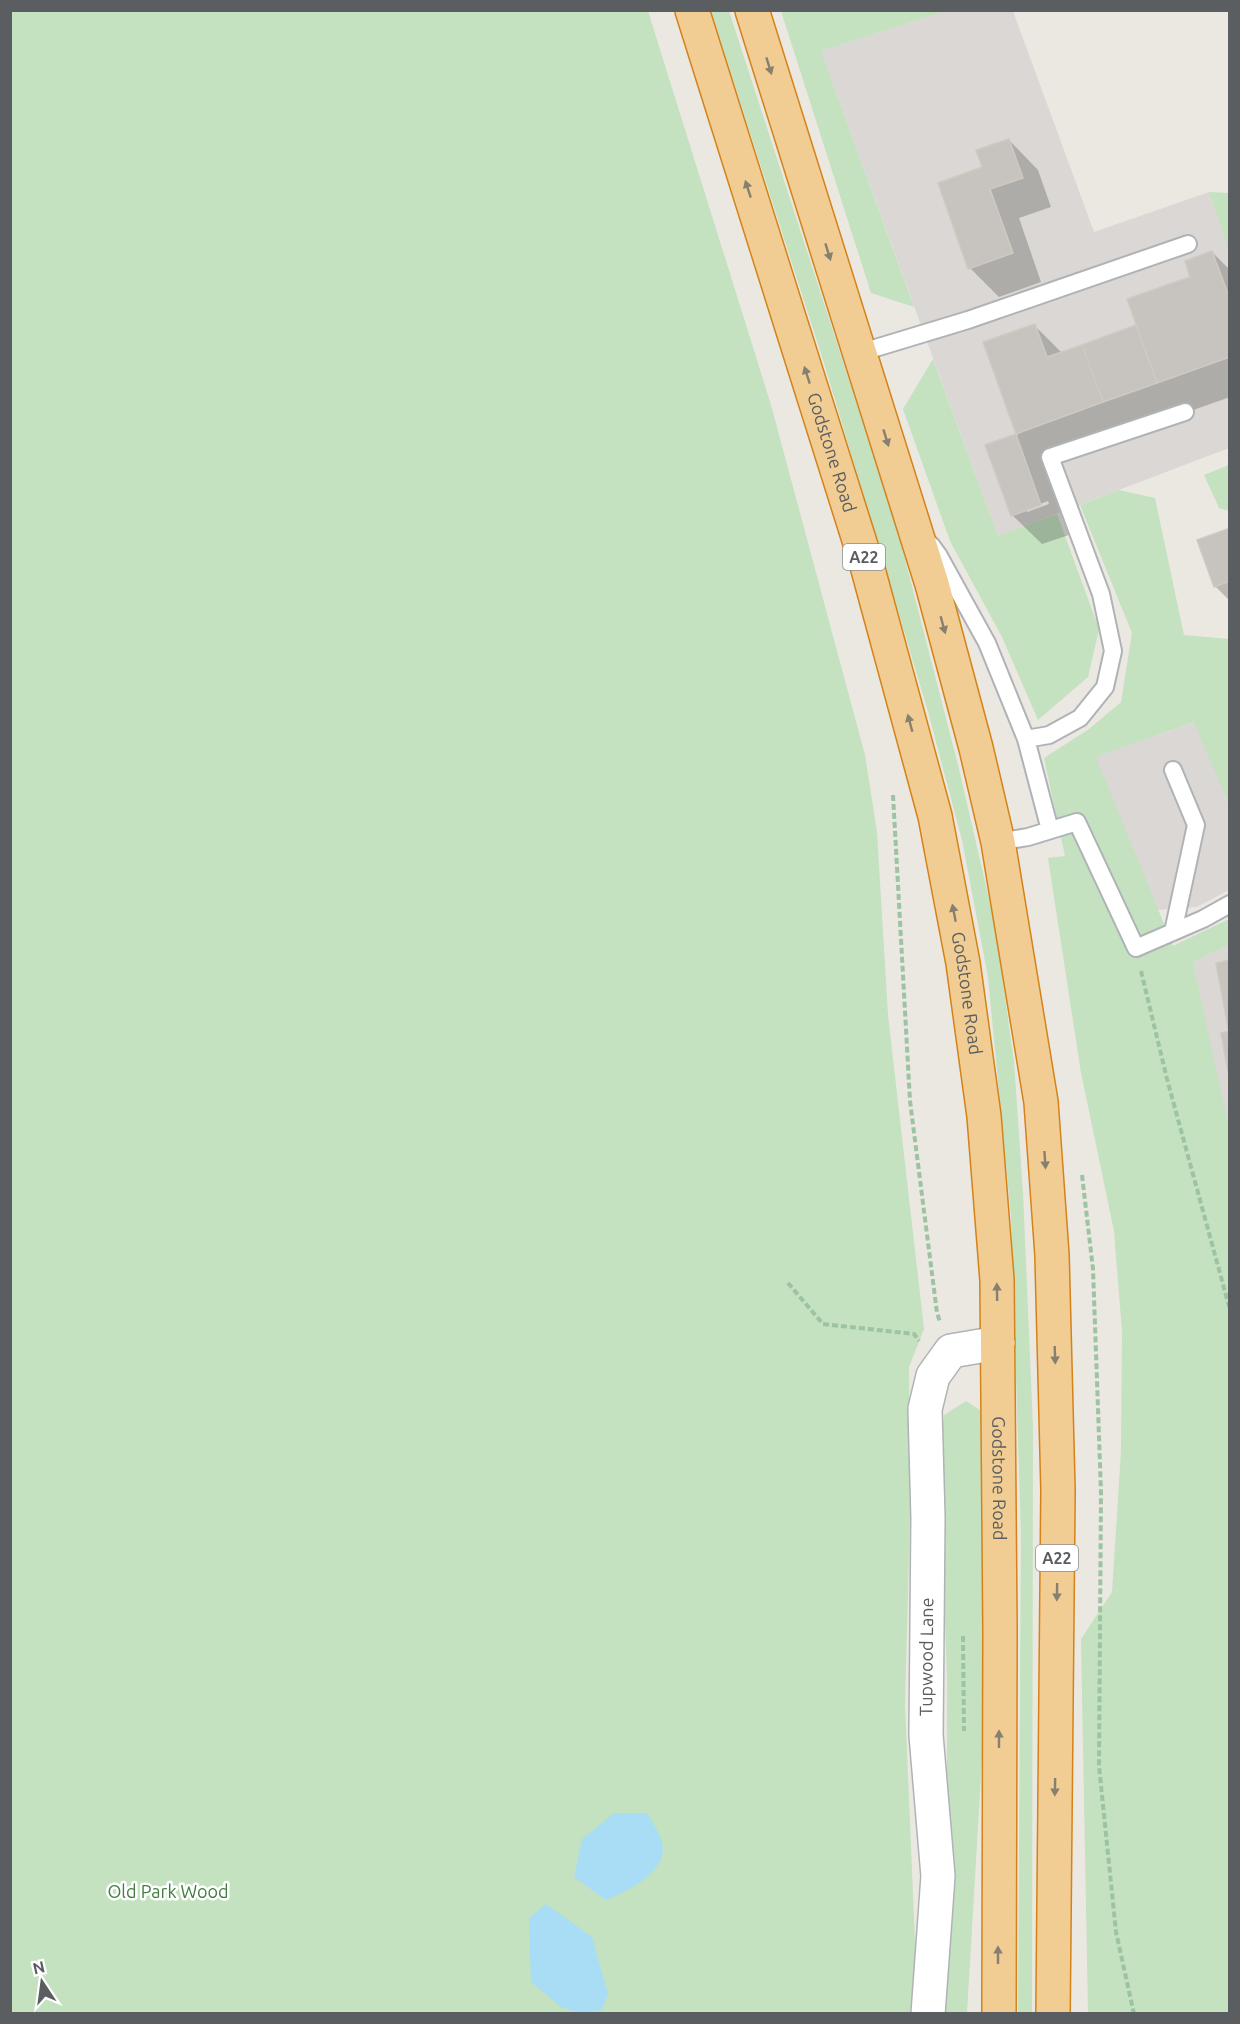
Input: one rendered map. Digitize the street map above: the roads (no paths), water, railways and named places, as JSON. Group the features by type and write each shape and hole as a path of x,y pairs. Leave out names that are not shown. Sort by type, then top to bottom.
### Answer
{"highway":[{"name":"Godstone Road","path":"692,10 866,562 935,816 963,963 984,1116 996,1280 1000,1630 999,2013"},
{"name":"A22","path":"752,10 932,584 976,748 998,842 1041,1102 1052,1256 1058,1490 1053,2013"}],"street":[{"name":"Tupwood Lane","path":"928,2013 938,1876 926,1735 928,1518 925,1409 933,1376 945,1359 998,1343"}],"lane":[{"path":"859,352 968,320 1188,244"},
{"path":"1026,739 1049,735 1080,718 1105,687 1113,651 1101,594 1050,457 1185,412"},
{"path":"911,518 939,556 987,643 1026,739 1050,830"},
{"path":"1173,770 1197,825 1173,932"},
{"path":"998,842 1029,837 1077,822 1136,948 1203,919 1230,904"}],"water":[{"path":"614,1813 647,1813 660,1835 662,1853 659,1863 644,1879 606,1900 574,1877 582,1839"},
{"path":"546,1904 592,1937 608,1994 602,2010 581,2013 561,2007 531,1982 529,1918"}],"park label":[{"name":"Old Park Wood","path":"168,1892"}]}
